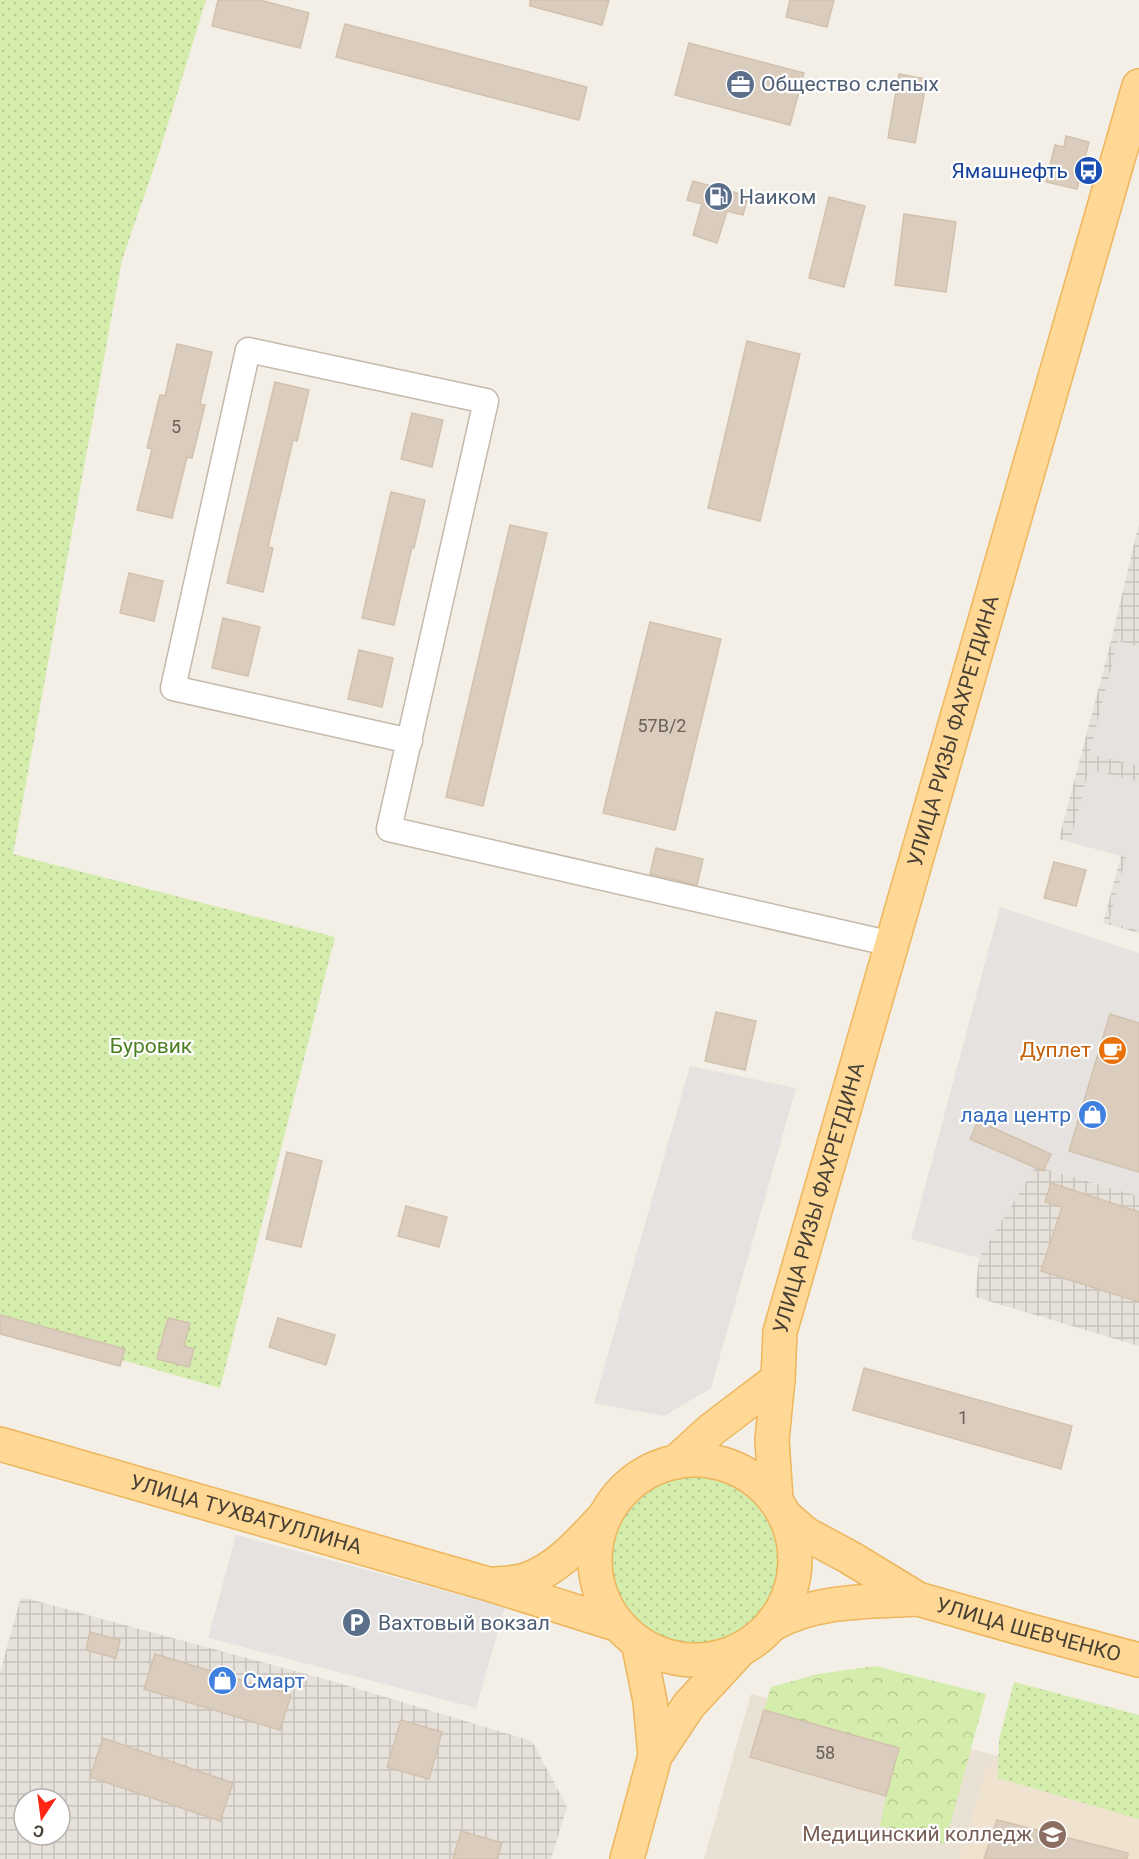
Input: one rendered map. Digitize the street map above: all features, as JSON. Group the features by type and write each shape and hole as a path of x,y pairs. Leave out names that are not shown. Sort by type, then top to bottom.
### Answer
{"main road":[{"name":"УЛИЦА РИЗЫ ФАХРЕТДИНА","path":"781,1508 772,1440 780,1332 1139,86"},
{"path":"676,1462 711,1430 778,1379"},
{"name":"УЛИЦА ТУХВАТУЛЛИНА","path":"0,1444 492,1585 628,1633"},
{"path":"492,1585 527,1580 550,1568 573,1549 605,1516 617,1497 634,1480 654,1468 676,1462 704,1460 732,1466 756,1480 806,1534 918,1599"},
{"path":"605,1516 597,1538 595,1561 598,1584 606,1606 628,1633 654,1651 688,1660 723,1656 740,1650 758,1639 773,1624 788,1599 795,1571 794,1543 781,1508"},
{"path":"773,1624 791,1614 833,1604 918,1599"},
{"name":"УЛИЦА ШЕВЧЕНКО","path":"918,1599 1139,1660"},
{"path":"628,1633 650,1701 655,1756"},
{"path":"627,1859 655,1756 689,1706 740,1650"}],"street":[{"path":"410,741 172,687 248,350 486,401 410,741 389,829 892,944"}],"shaded area":[{"path":"1139,523 1139,933 1103,923 1121,856 1059,839 1111,641"},
{"path":"1118,641 1139,647 1139,766 1089,754"},
{"path":"1089,769 1139,782 1139,931 1109,922 1126,857 1070,842"},
{"path":"1000,907 1139,953 1139,1196 1036,1166 979,1258 911,1239"},
{"path":"690,1066 796,1088 711,1388 664,1416 594,1403"},
{"path":"1035,1166 1139,1196 1139,1346 975,1297 979,1258"},
{"name":"Вахтовый вокзал","path":"236,1535 505,1607 476,1708 208,1638"},
{"path":"21,1597 332,1681 532,1741 567,1807 551,1859 0,1859 0,1672"},
{"path":"751,1694 1139,1791 1139,1859 704,1859"},
{"name":"Медицинский колледж","path":"988,1763 1139,1809 1139,1859 959,1859"}],"green space":[{"name":"Буровик","path":"0,0 206,0 159,153 122,260 13,854 335,937 220,1388 0,1325"},
{"path":"696,1477 713,1478 729,1483 744,1491 757,1502 768,1515 776,1530 781,1546 781,1580 776,1596 768,1611 757,1624 744,1635 729,1643 713,1648 696,1649 679,1648 663,1643 648,1635 635,1624 624,1611 616,1596 611,1580 610,1563 611,1546 616,1530 624,1515 635,1502 648,1491 663,1483 679,1478"},
{"path":"875,1666 986,1694 945,1844 880,1826 899,1748 764,1710 771,1687 818,1674"},
{"path":"1014,1682 1139,1715 1139,1819 998,1778 999,1740"}],"building":[{"path":"218,0 260,0 309,13 300,48 212,26"},
{"path":"530,0 609,0 602,25 530,6"},
{"path":"790,0 834,0 827,27 786,17"},
{"path":"345,24 587,87 579,120 336,57"},
{"path":"689,43 804,73 790,125 675,95"},
{"path":"899,74 927,79 915,143 888,138"},
{"path":"1066,136 1089,142 1077,189 1046,182 1055,145 1064,147"},
{"path":"693,181 748,196 743,215 727,211 717,243 693,235 702,204 687,200"},
{"path":"829,197 865,206 844,287 809,278"},
{"path":"904,214 956,222 946,292 895,285"},
{"path":"747,341 800,354 760,521 708,508"},
{"path":"177,344 212,352 200,404 205,405 192,458 187,457 172,518 137,510 152,449 147,448 160,395 165,396"},
{"path":"275,382 309,390 297,441 293,440 268,547 273,548 263,592 227,583"},
{"path":"412,413 443,420 432,467 401,459"},
{"path":"391,492 425,500 394,625 362,618"},
{"path":"510,525 547,533 483,806 446,797"},
{"path":"129,573 163,581 154,621 120,613"},
{"path":"223,618 260,627 248,676 212,668"},
{"path":"650,622 721,639 675,830 603,813"},
{"path":"359,650 393,658 382,707 348,699"},
{"path":"656,848 703,859 697,885 650,874"},
{"path":"1054,862 1086,870 1076,906 1044,898"},
{"path":"716,1012 756,1021 745,1070 705,1061"},
{"path":"1110,1014 1139,1023 1139,1172 1069,1151"},
{"path":"978,1121 1051,1154 1043,1171 970,1139"},
{"path":"287,1152 322,1161 301,1247 266,1239"},
{"path":"1051,1183 1139,1212 1139,1302 1041,1271 1062,1207 1045,1202"},
{"path":"406,1206 447,1217 439,1247 398,1236"},
{"path":"0,1315 125,1349 120,1366 0,1334"},
{"path":"168,1318 190,1323 184,1346 194,1349 189,1367 157,1359"},
{"path":"278,1318 335,1335 326,1365 269,1347"},
{"path":"864,1368 1072,1426 1061,1469 853,1410"},
{"path":"90,1632 120,1640 116,1658 86,1650"},
{"path":"155,1654 291,1695 280,1730 144,1689"},
{"path":"764,1710 899,1748 886,1796 750,1757"},
{"path":"401,1720 442,1732 429,1779 387,1767"},
{"path":"103,1738 233,1783 220,1821 90,1777"},
{"path":"997,1820 1128,1853 1127,1859 984,1859"},
{"path":"461,1831 502,1843 497,1859 453,1859"}],"place":[{"name":"Общество слепых","path":"740,84"},
{"name":"Ямашнефть","path":"1089,171"},
{"name":"Наиком","path":"718,197"},
{"name":"Дуплет","path":"1112,1050"},
{"name":"лада центр","path":"1092,1115"},
{"name":"Вахтовый вокзал","path":"357,1623"},
{"name":"Смарт","path":"222,1681"},
{"name":"Медицинский колледж","path":"1053,1834"}]}
